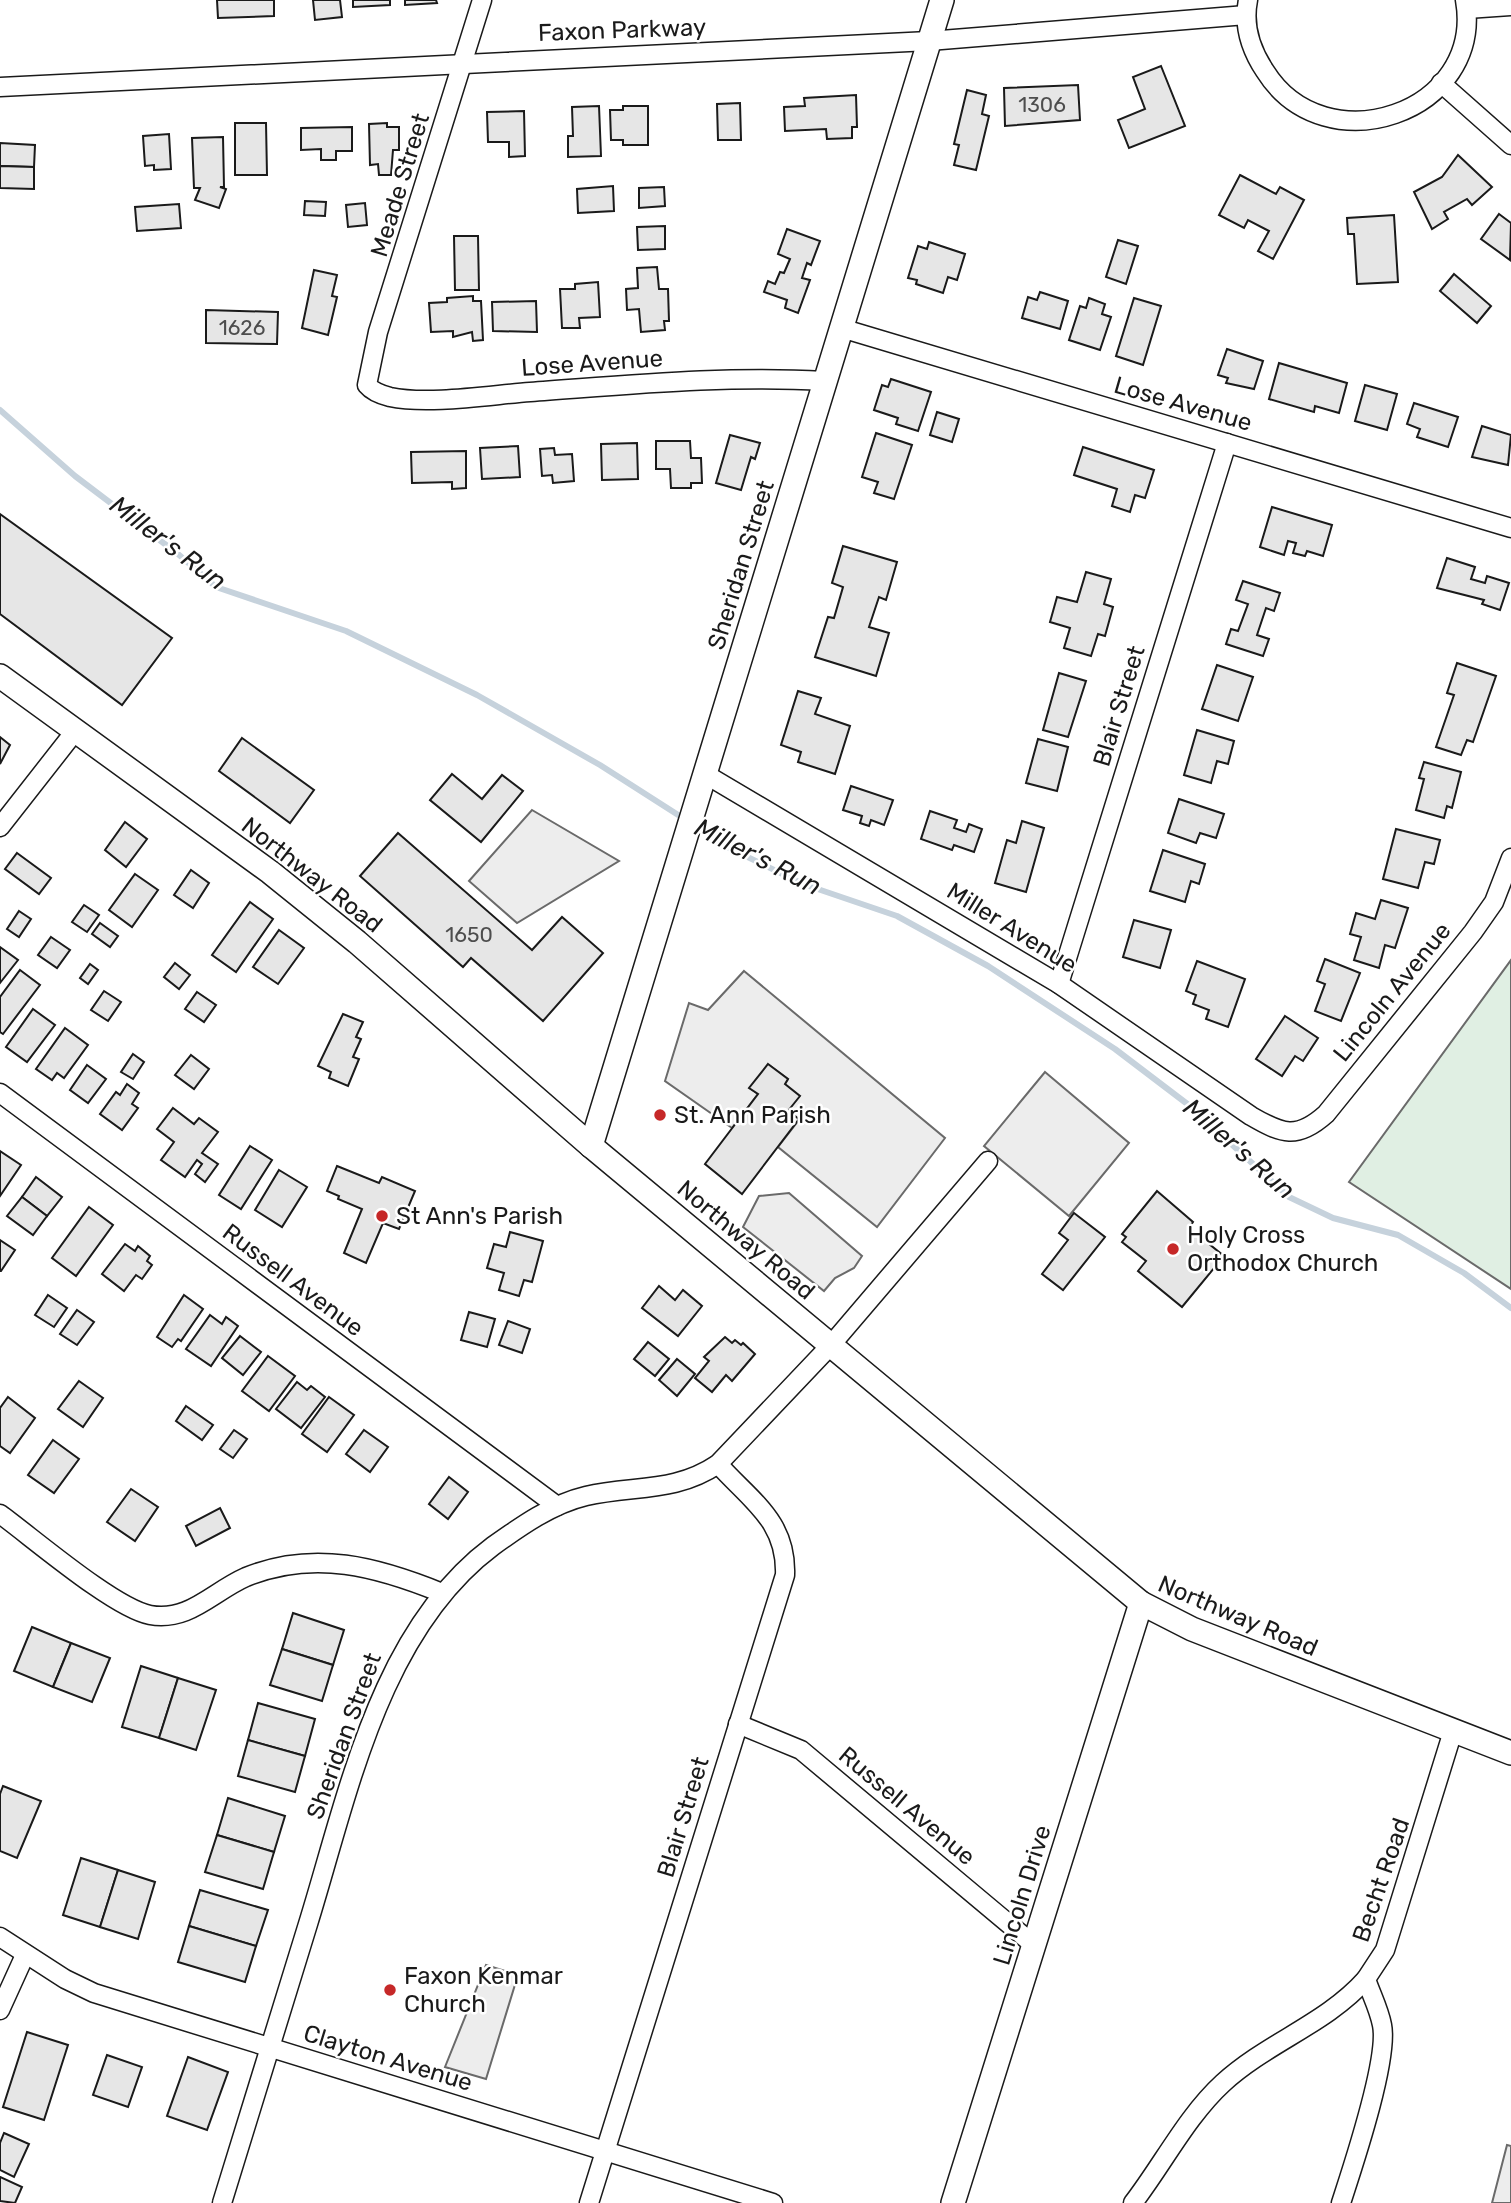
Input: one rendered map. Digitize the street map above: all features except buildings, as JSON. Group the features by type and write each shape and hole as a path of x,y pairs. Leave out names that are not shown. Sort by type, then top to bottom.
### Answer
{"street":[{"name":"Meade Street","path":"367,385 378,332 482,0"},
{"name":"Sheridan Street","path":"591,1146 942,0"},
{"path":"1247,8 1256,58 1282,94 1320,116 1364,122 1406,111 1441,83 1454,64 1463,41 1466,5 1511,6"},
{"name":"Faxon Parkway","path":"0,86 464,61 929,41 1247,8"},
{"path":"1441,83 1511,145"},
{"name":"Lose Avenue","path":"841,328 1511,528"},
{"name":"Lose Avenue","path":"367,385 371,390 391,397 445,398 712,379 824,381"},
{"name":"Blair Street","path":"1059,984 1227,443"},
{"name":"Northway Road","path":"0,676 270,872 357,942 591,1146 1141,1603 1192,1629 1511,1753"},
{"path":"0,827 76,730"},
{"name":"Miller Avenue","path":"705,774 1059,984 1251,1116 1273,1129 1287,1132"},
{"name":"Lincoln Avenue","path":"1287,1132 1302,1130 1326,1114 1473,932 1494,902 1511,858"},
{"name":"Russell Avenue","path":"0,1093 557,1506"},
{"name":"Sheridan Street","path":"222,2203 360,1757 393,1671 442,1593 492,1547 557,1506 585,1496 680,1484 718,1464 831,1345 988,1161"},
{"name":"Blair Street","path":"589,2203 782,1584 786,1555 778,1528 718,1464"},
{"path":"0,1514 111,1596 149,1615 182,1615 221,1589 248,1577 280,1567 309,1563 371,1568 442,1593"},
{"name":"Lincoln Drive","path":"953,2203 1141,1603"},
{"name":"Russell Avenue","path":"738,1724 801,1750 1034,1945"},
{"name":"Becht Road","path":"1341,2203 1370,2101 1383,2042 1382,2025 1366,1979 1385,1950 1453,1731"},
{"name":"Clayton Avenue","path":"0,1937 25,1955 94,1993 773,2203"},
{"path":"0,2010 25,1955"},
{"path":"1133,2203 1199,2110 1223,2082 1277,2042 1333,2011 1366,1979"}],"green space":[{"path":"1511,960 1511,1289 1349,1182"}],"shaded area":[{"path":"532,810 619,861 517,923 469,881"},
{"path":"744,971 945,1138 877,1227 778,1147 799,1120 788,1111 785,1084 788,1079 769,1065 750,1088 758,1094 732,1128 665,1081 689,1003 708,1010"},
{"path":"1045,1072 1129,1143 1069,1216 984,1146"},
{"path":"789,1193 862,1256 854,1268 835,1278 824,1291 743,1227 759,1196"},
{"path":"486,1965 518,1975 486,2079 445,2067"},
{"path":"1507,2145 1511,2146 1511,2203 1492,2203"}],"waterway":[{"name":"Miller's Run","path":"0,410 75,476 178,554 216,587 346,631 477,695 600,765 686,820"},
{"name":"Miller's Run","path":"695,826 725,846 803,884 897,916 988,966 1115,1049 1190,1106 1289,1197 1333,1218 1398,1235 1464,1273 1511,1308"}],"place":[{"name":"St. Ann Parish","path":"660,1115"},
{"name":"St Ann's Parish","path":"382,1216"},
{"name":"Holy Cross Orthodox Church","path":"1173,1249"},
{"name":"Faxon Kenmar Church","path":"390,1990"}]}
